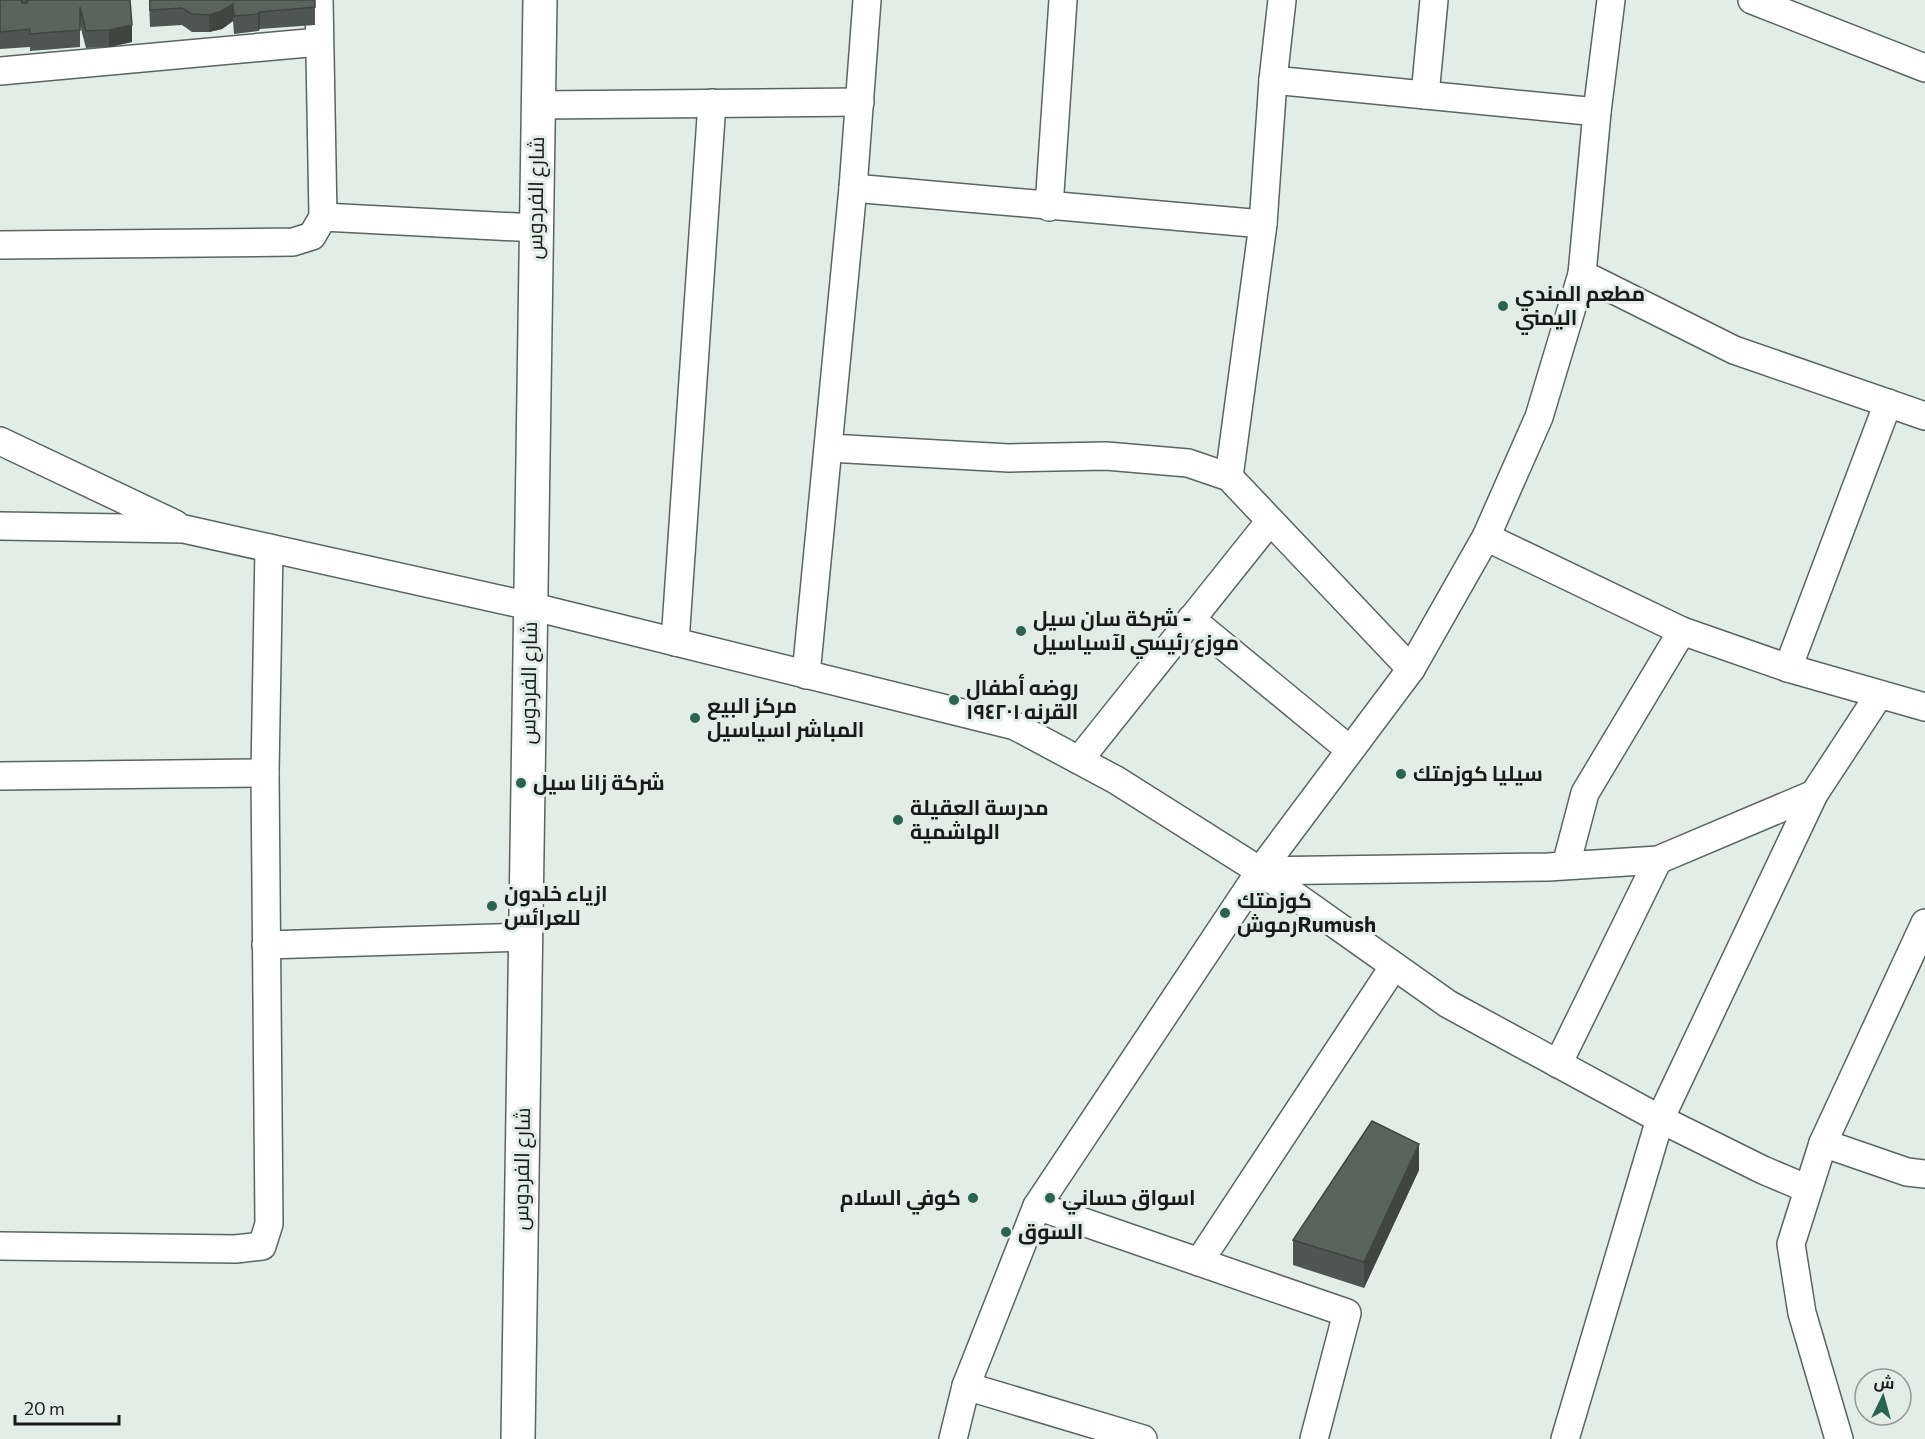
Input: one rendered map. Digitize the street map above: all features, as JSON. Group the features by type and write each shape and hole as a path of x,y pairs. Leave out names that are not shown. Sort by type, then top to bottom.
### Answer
{"street":[{"path":"0,245 293,243 312,236 323,218 319,0"},
{"name":"شارع الفردوس","path":"518,1439 540,0"},
{"path":"806,675 853,188 867,0"},
{"path":"1048,207 1063,0"},
{"path":"1228,477 1263,224 1273,80 1282,0"},
{"path":"1425,95 1434,0"},
{"path":"953,1439 966,1386 1037,1206 1260,871 1411,669 1486,537 1539,417 1582,274 1597,112 1611,0"},
{"path":"1752,0 1925,68"},
{"path":"0,71 319,42"},
{"path":"1273,80 1597,112"},
{"path":"538,105 860,102"},
{"path":"675,642 712,103"},
{"path":"853,188 1048,207 1263,224"},
{"path":"323,218 536,228"},
{"path":"1582,274 1734,350 1925,416"},
{"path":"1788,668 1888,403"},
{"path":"0,441 184,529"},
{"path":"829,448 1009,458 1106,456 1188,463 1228,477 1411,669"},
{"path":"1079,760 1270,521"},
{"path":"0,526 184,529 530,606 1016,726 1116,780 1260,871 1448,1004 1660,1119 1763,1170 1808,1188"},
{"path":"1486,537 1682,631 1788,668 1925,707"},
{"path":"0,1246 236,1249 262,1246 269,1224 265,773 269,548"},
{"path":"1191,619 1350,750"},
{"path":"1566,865 1585,793 1682,631"},
{"path":"1564,1439 1660,1119 1814,794 1861,726 1879,695"},
{"path":"0,776 265,773"},
{"path":"1260,871 1566,865 1658,860 1814,794"},
{"path":"1558,1064 1658,860"},
{"path":"1839,1439 1802,1313 1791,1244 1823,1143 1925,923"},
{"path":"266,945 525,937"},
{"path":"1198,1262 1394,966"},
{"path":"1823,1143 1907,1172 1925,1174"},
{"path":"1037,1206 1347,1313 1314,1439"},
{"path":"966,1386 1143,1439"}],"building":[{"path":"0,0 22,0 22,3 27,3 27,0 130,0 132,25 109,30 86,31 80,7 80,30 30,34 30,29 0,32"},
{"path":"150,0 315,0 315,7 234,16 233,4 209,15 192,14 182,8 150,10"},
{"path":"1372,1121 1419,1144 1364,1262 1293,1240"}],"place":[{"name":"مطعم المندي اليمني","path":"1503,306"},
{"name":"شركة سان سيل - موزع رئيسي لآسياسيل","path":"1021,631"},
{"name":"روضه أطفال القرنه ١٩٤٢٠١","path":"954,700"},
{"name":"مركز البيع المباشر اسياسيل","path":"695,718"},
{"name":"سيليا كوزمتك","path":"1401,774"},
{"name":"شركة زانا سيل","path":"521,783"},
{"name":"مدرسة العقيلة الهاشمية","path":"898,820"},
{"name":"ازياء خلدون للعرائس","path":"492,906"},
{"name":"كوزمتك رموشRumush","path":"1225,913"},
{"name":"كوفي السلام","path":"973,1198"},
{"name":"اسواق حساني","path":"1050,1198"},
{"name":"السوق","path":"1006,1232"}]}
